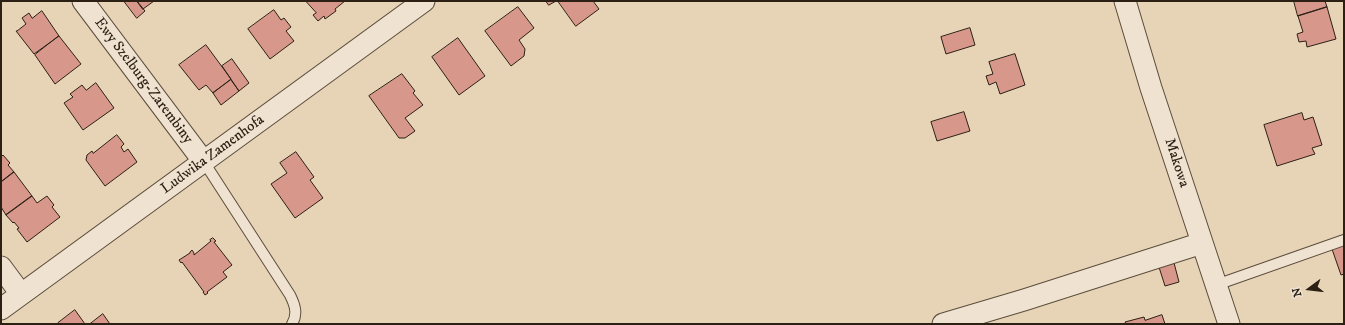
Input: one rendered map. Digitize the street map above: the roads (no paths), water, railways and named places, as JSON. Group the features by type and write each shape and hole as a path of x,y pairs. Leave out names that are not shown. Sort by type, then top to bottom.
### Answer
{"street":[{"name":"Ewy Szelburg-Zarembiny","path":"83,1 204,162"},
{"name":"Ludwika Zamenhofa","path":"1,310 424,1"},
{"name":"Makowa","path":"1125,1 1151,88 1229,324"},
{"path":"943,324 1031,298 1202,243"},
{"path":"1,267 21,294"}],"lane":[{"name":"Ewy Szelburg-Zarembiny","path":"204,162 290,294 295,306 295,319 292,324"},
{"path":"1216,286 1344,240"}]}
